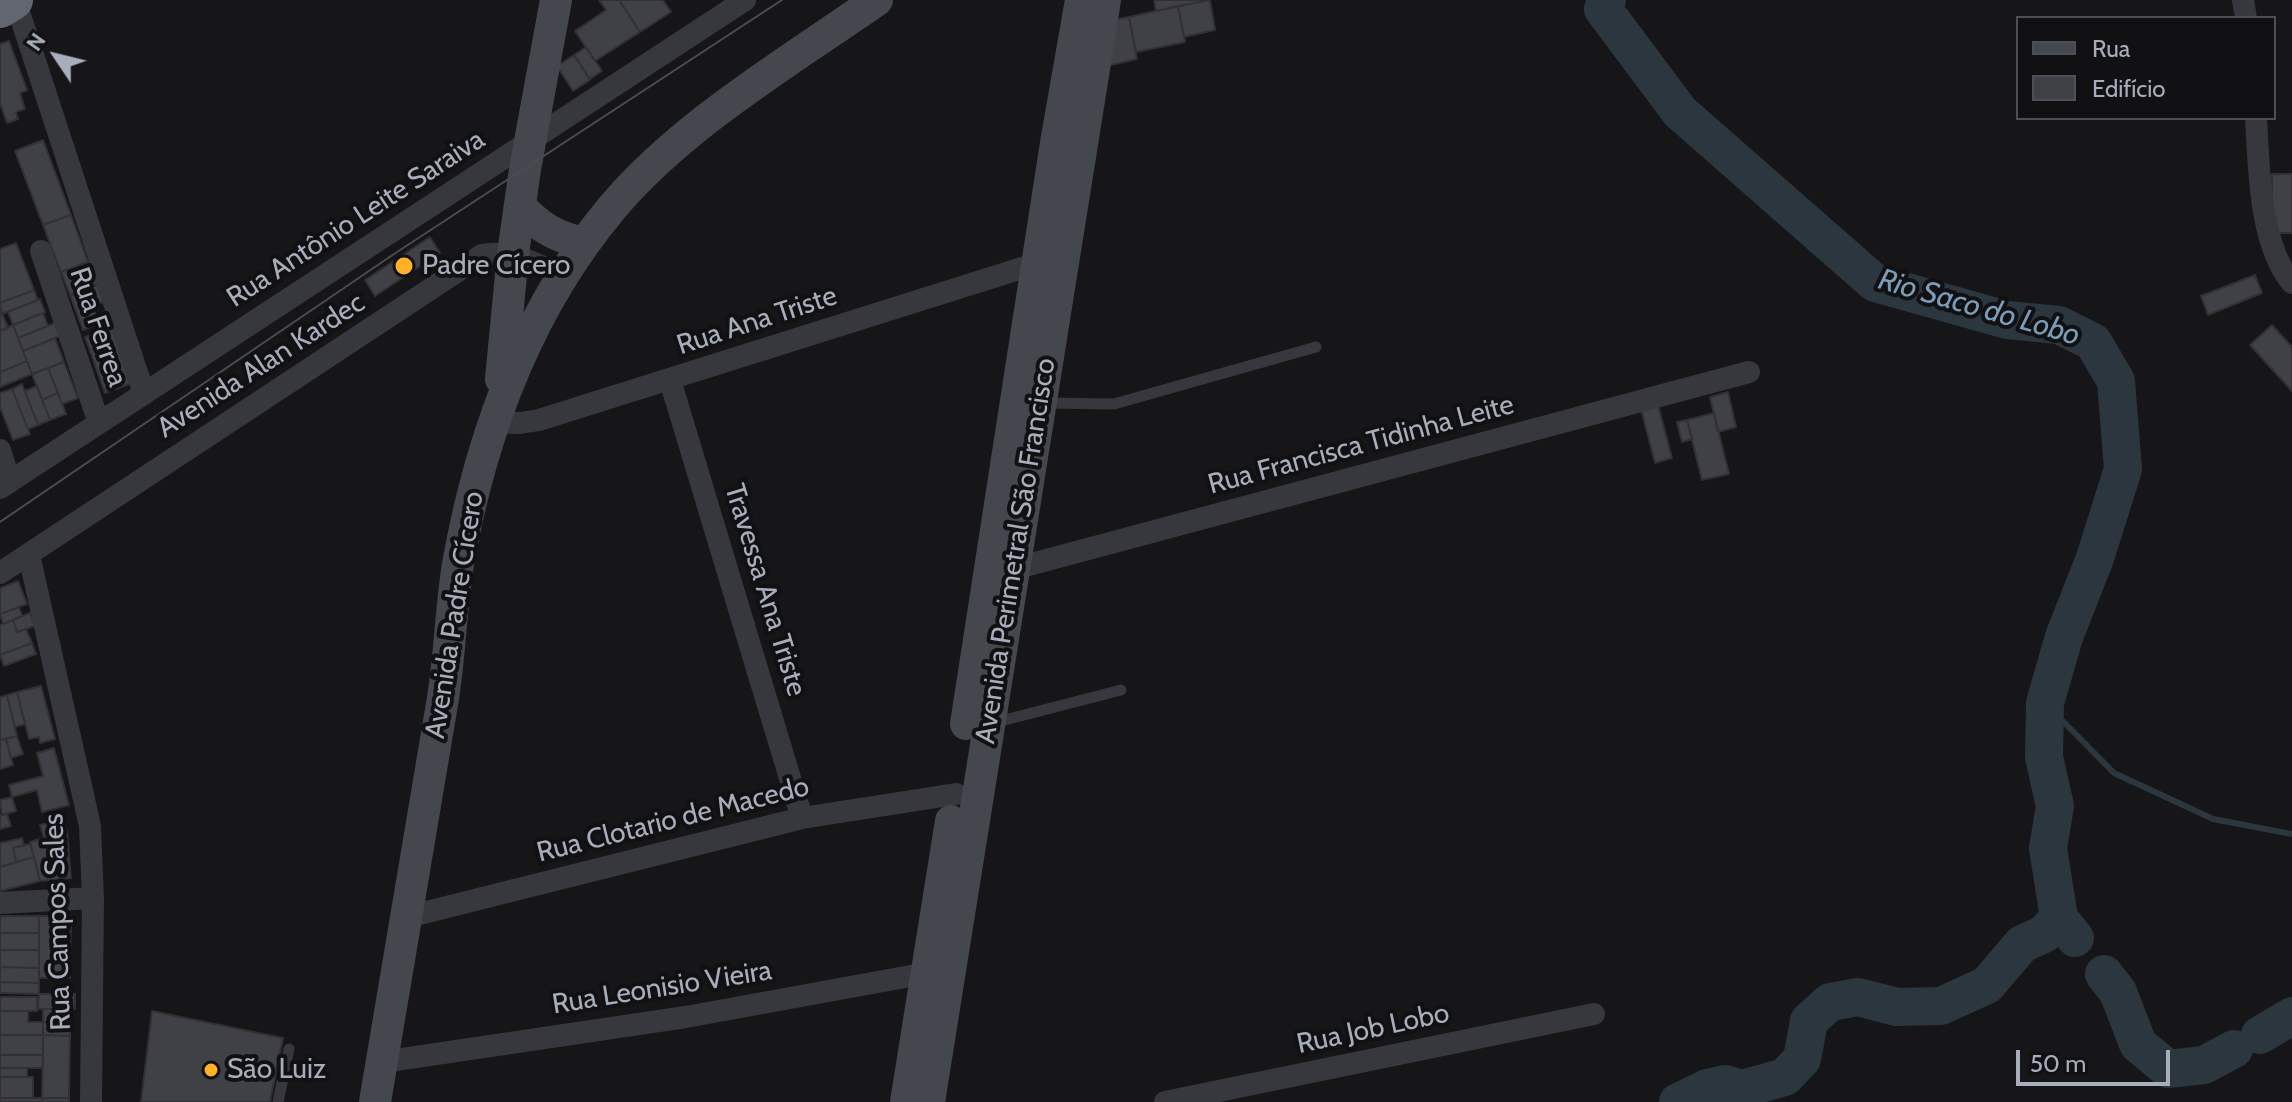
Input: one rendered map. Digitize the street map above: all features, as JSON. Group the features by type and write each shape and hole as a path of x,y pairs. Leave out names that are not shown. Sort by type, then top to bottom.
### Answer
{"highway":[{"path":"0,8 14,0"}],"main road":[{"path":"495,414 520,206 556,0"},
{"name":"Avenida Padre Cícero","path":"375,1102 447,672 458,567 472,496 495,414 532,330 562,275 584,243 652,166 697,128 877,0"},
{"name":"Avenida Perimetral São Francisco","path":"929,1102 956,794 1039,403 1081,0"},
{"name":"Avenida Perimetral São Francisco","path":"906,1102 939,971 988,724 1001,572 1038,263 1105,0"},
{"path":"520,206 549,233 584,243"}],"street":[{"path":"14,0 144,394"},
{"name":"Rua Antônio Leite Saraiva","path":"5,485 745,0"},
{"path":"2256,120 2261,189 2272,242 2292,283"},
{"name":"Rua Ferrea","path":"41,251 99,423"},
{"name":"Avenida Alan Kardec","path":"0,573 482,255 497,252 513,254"},
{"path":"513,254 562,275"},
{"name":"Rua Ana Triste","path":"495,414 520,423 539,420 1038,263"},
{"name":"Rua Francisca Tidinha Leite","path":"1001,572 1749,372"},
{"name":"Travessa Ana Triste","path":"670,380 802,818"},
{"path":"0,450 5,485"},
{"name":"Rua Campos Sales","path":"29,555 90,826 93,898 91,1102"},
{"name":"Rua Clotario de Macedo","path":"407,917 802,818 956,794"},
{"path":"0,903 93,898"},
{"name":"Rua Leonisio Vieira","path":"382,1062 686,1017 939,971"},
{"name":"Rua Job Lobo","path":"1165,1102 1594,1014"}],"lane":[{"path":"1039,403 1114,404 1316,347"},
{"path":"988,724 1121,690"},
{"path":"278,1102 289,1049"}],"building":[{"path":"599,0 619,0 640,32 595,61 575,31 606,10"},
{"path":"619,0 663,0 671,12 640,32"},
{"path":"1154,0 1209,0 1156,11"},
{"path":"1210,0 1215,30 1184,37 1178,6"},
{"path":"1178,6 1185,42 1136,52 1129,17"},
{"path":"1129,17 1137,59 1102,67 1093,24"},
{"path":"9,41 27,90 20,93 25,109 16,112 18,119 7,123 0,103 0,44"},
{"path":"586,47 602,71 590,79 574,55"},
{"path":"574,55 590,80 573,91 557,66"},
{"path":"43,140 71,215 43,225 15,151"},
{"path":"2272,174 2292,174 2292,233 2272,233"},
{"path":"71,215 88,262 61,272 43,225"},
{"path":"430,237 440,253 375,296 365,280"},
{"path":"16,243 34,290 0,303 0,249"},
{"path":"88,262 97,284 70,295 61,272"},
{"path":"2255,275 2262,293 2208,315 2201,296"},
{"path":"102,283 108,300 93,306 86,289"},
{"path":"86,289 99,323 83,330 70,295"},
{"path":"34,290 38,300 2,314 0,303"},
{"path":"40,299 45,312 13,325 8,312"},
{"path":"0,309 8,328 0,331"},
{"path":"43,313 48,326 18,338 13,325"},
{"path":"55,323 60,336 23,351 18,338"},
{"path":"13,325 27,361 0,372 0,331"},
{"path":"2272,325 2292,347 2292,391 2250,345"},
{"path":"112,327 132,383 105,393 85,337"},
{"path":"55,338 64,362 32,374 23,351"},
{"path":"27,361 32,374 0,387 0,372"},
{"path":"64,362 78,398 62,404 48,368"},
{"path":"48,368 58,393 42,400 32,374"},
{"path":"22,384 38,425 28,429 12,389"},
{"path":"37,386 50,420 38,425 25,391"},
{"path":"12,389 30,434 13,440 0,407 0,393"},
{"path":"1728,392 1736,427 1718,432 1710,397"},
{"path":"58,393 66,414 50,420 42,400"},
{"path":"1658,405 1672,458 1655,463 1641,409"},
{"path":"1714,413 1729,474 1702,480 1687,420"},
{"path":"1687,420 1692,439 1682,442 1677,422"},
{"path":"18,581 27,604 0,614 0,588"},
{"path":"19,607 22,616 3,624 0,614"},
{"path":"30,613 35,626 17,632 13,620"},
{"path":"13,620 17,632 26,629 32,643 0,655 0,625"},
{"path":"32,643 36,654 4,666 0,655"},
{"path":"41,686 55,739 40,743 39,737 29,739 17,692"},
{"path":"17,692 25,724 15,727 7,695"},
{"path":"7,695 17,736 0,740 0,697"},
{"path":"17,736 23,754 11,758 6,739"},
{"path":"6,739 13,765 0,769 0,740"},
{"path":"54,748 69,805 42,812 37,790 12,797 9,785 43,776 37,753"},
{"path":"12,797 16,811 2,815 0,800"},
{"path":"7,814 11,826 0,829 0,815"},
{"path":"63,819 67,831 44,838 40,825"},
{"path":"67,831 71,878 40,881 30,842"},
{"path":"22,838 24,845 13,848 16,862 0,867 0,843"},
{"path":"30,844 34,857 16,862 13,848"},
{"path":"34,857 40,881 0,891 0,867"},
{"path":"0,916 39,916 39,933 0,933"},
{"path":"39,916 71,916 70,978 39,978"},
{"path":"0,933 39,933 39,950 0,950"},
{"path":"0,950 39,950 39,968 0,967"},
{"path":"0,967 39,968 39,983 0,982"},
{"path":"0,982 39,983 39,994 0,993"},
{"path":"39,994 75,994 75,1009 38,1009"},
{"path":"0,997 37,997 37,1011 0,1011"},
{"path":"43,1009 71,1009 70,1022 43,1022"},
{"path":"0,1011 28,1011 28,1022 43,1022 43,1035 0,1035"},
{"name":"São Luiz","path":"152,1011 283,1038 270,1102 141,1102"},
{"path":"43,1022 70,1022 70,1036 43,1035"},
{"path":"0,1035 43,1035 43,1055 0,1055"},
{"path":"43,1035 70,1036 69,1098 42,1098"},
{"path":"0,1055 43,1055 43,1068 0,1068"},
{"path":"0,1068 27,1068 27,1077 0,1077"},
{"path":"0,1077 33,1077 33,1098 0,1098"},
{"path":"0,1098 42,1098 42,1102 0,1102"},
{"path":"42,1098 69,1098 69,1102 42,1102"}],"waterway":[{"name":"Rio Saco do Lobo","path":"1607,0 1603,9 1680,112 1875,283 2007,320 2059,325 2093,342 2116,381 2123,469 2095,558 2064,637 2045,703 2044,757 2055,806 2048,848 2059,918 2075,938"},
{"path":"2045,703 2114,773 2213,819 2292,834"},
{"path":"1678,1102 1707,1088 1725,1084 1742,1089 1785,1077 1802,1059 1809,1021 1830,1002 1858,997 1897,1007 1941,1006 1987,985 2022,944 2044,934 2059,918"},
{"name":"Rio Saco do Lobo","path":"2104,974 2118,992 2138,1044 2168,1069 2204,1065 2234,1049"},
{"name":"Rio Saco do Lobo","path":"2260,1035 2292,1016"}],"tram line":[{"path":"0,522 394,254 782,0"}],"place":[{"name":"Padre Cícero","path":"404,266"},
{"name":"São Luiz","path":"211,1070"}]}
